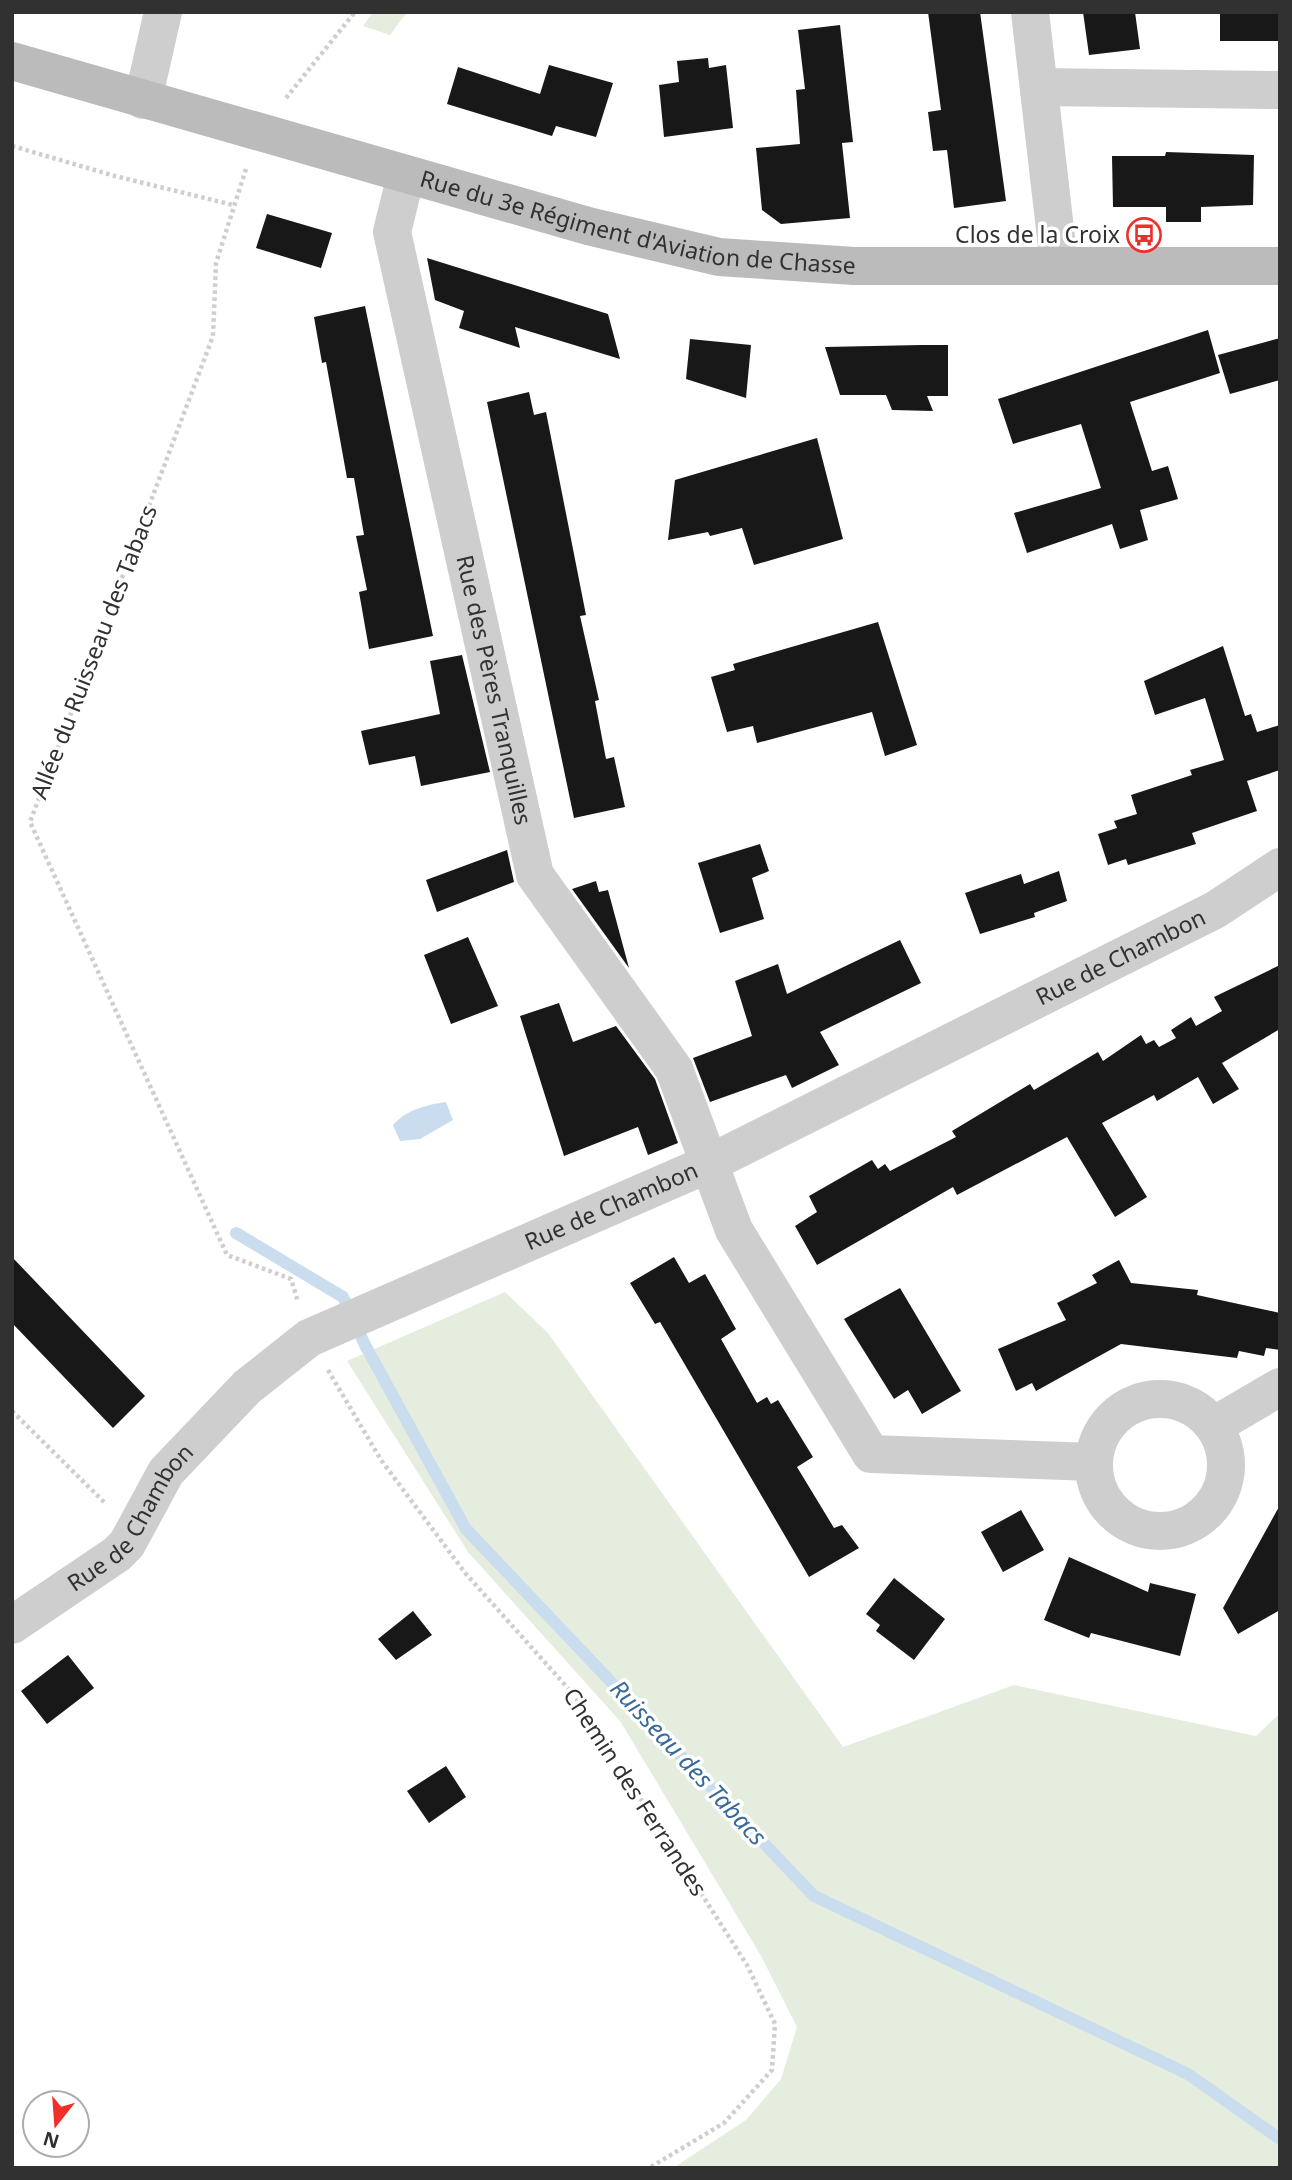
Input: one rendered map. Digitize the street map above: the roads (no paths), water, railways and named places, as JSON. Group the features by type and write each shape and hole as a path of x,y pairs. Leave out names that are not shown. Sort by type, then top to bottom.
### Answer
{"main road":[{"name":"Rue du 3e Régiment d'Aviation de Chasse","path":"12,61 588,226 719,257 853,266 1280,266"}],"street":[{"path":"144,100 163,12"},
{"path":"1030,12 1059,264"},
{"path":"1040,87 1280,90"},
{"name":"Rue des Pères Tranquilles","path":"407,175 392,232 535,875 674,1069 734,1230 871,1454 1093,1462"},
{"name":"Rue de Chambon","path":"12,1625 117,1554 134,1532 166,1472 247,1387 319,1333 708,1164 1215,910 1280,867"},
{"path":"1215,1425 1280,1387"},
{"path":"1146,1400 1187,1404 1215,1425 1226,1451 1224,1485 1205,1515 1175,1531 1133,1527 1102,1498 1093,1462 1097,1440 1116,1414 1146,1400"}],"water":[{"path":"446,1102 453,1120 420,1139 400,1141 393,1125 418,1109"}],"waterway":[{"name":"Ruisseau des Tabacs","path":"236,1233 343,1297 365,1345 466,1529 814,1896 1188,2074 1280,2139"}],"place":[{"name":"Clos de la Croix","path":"1144,235"}]}
